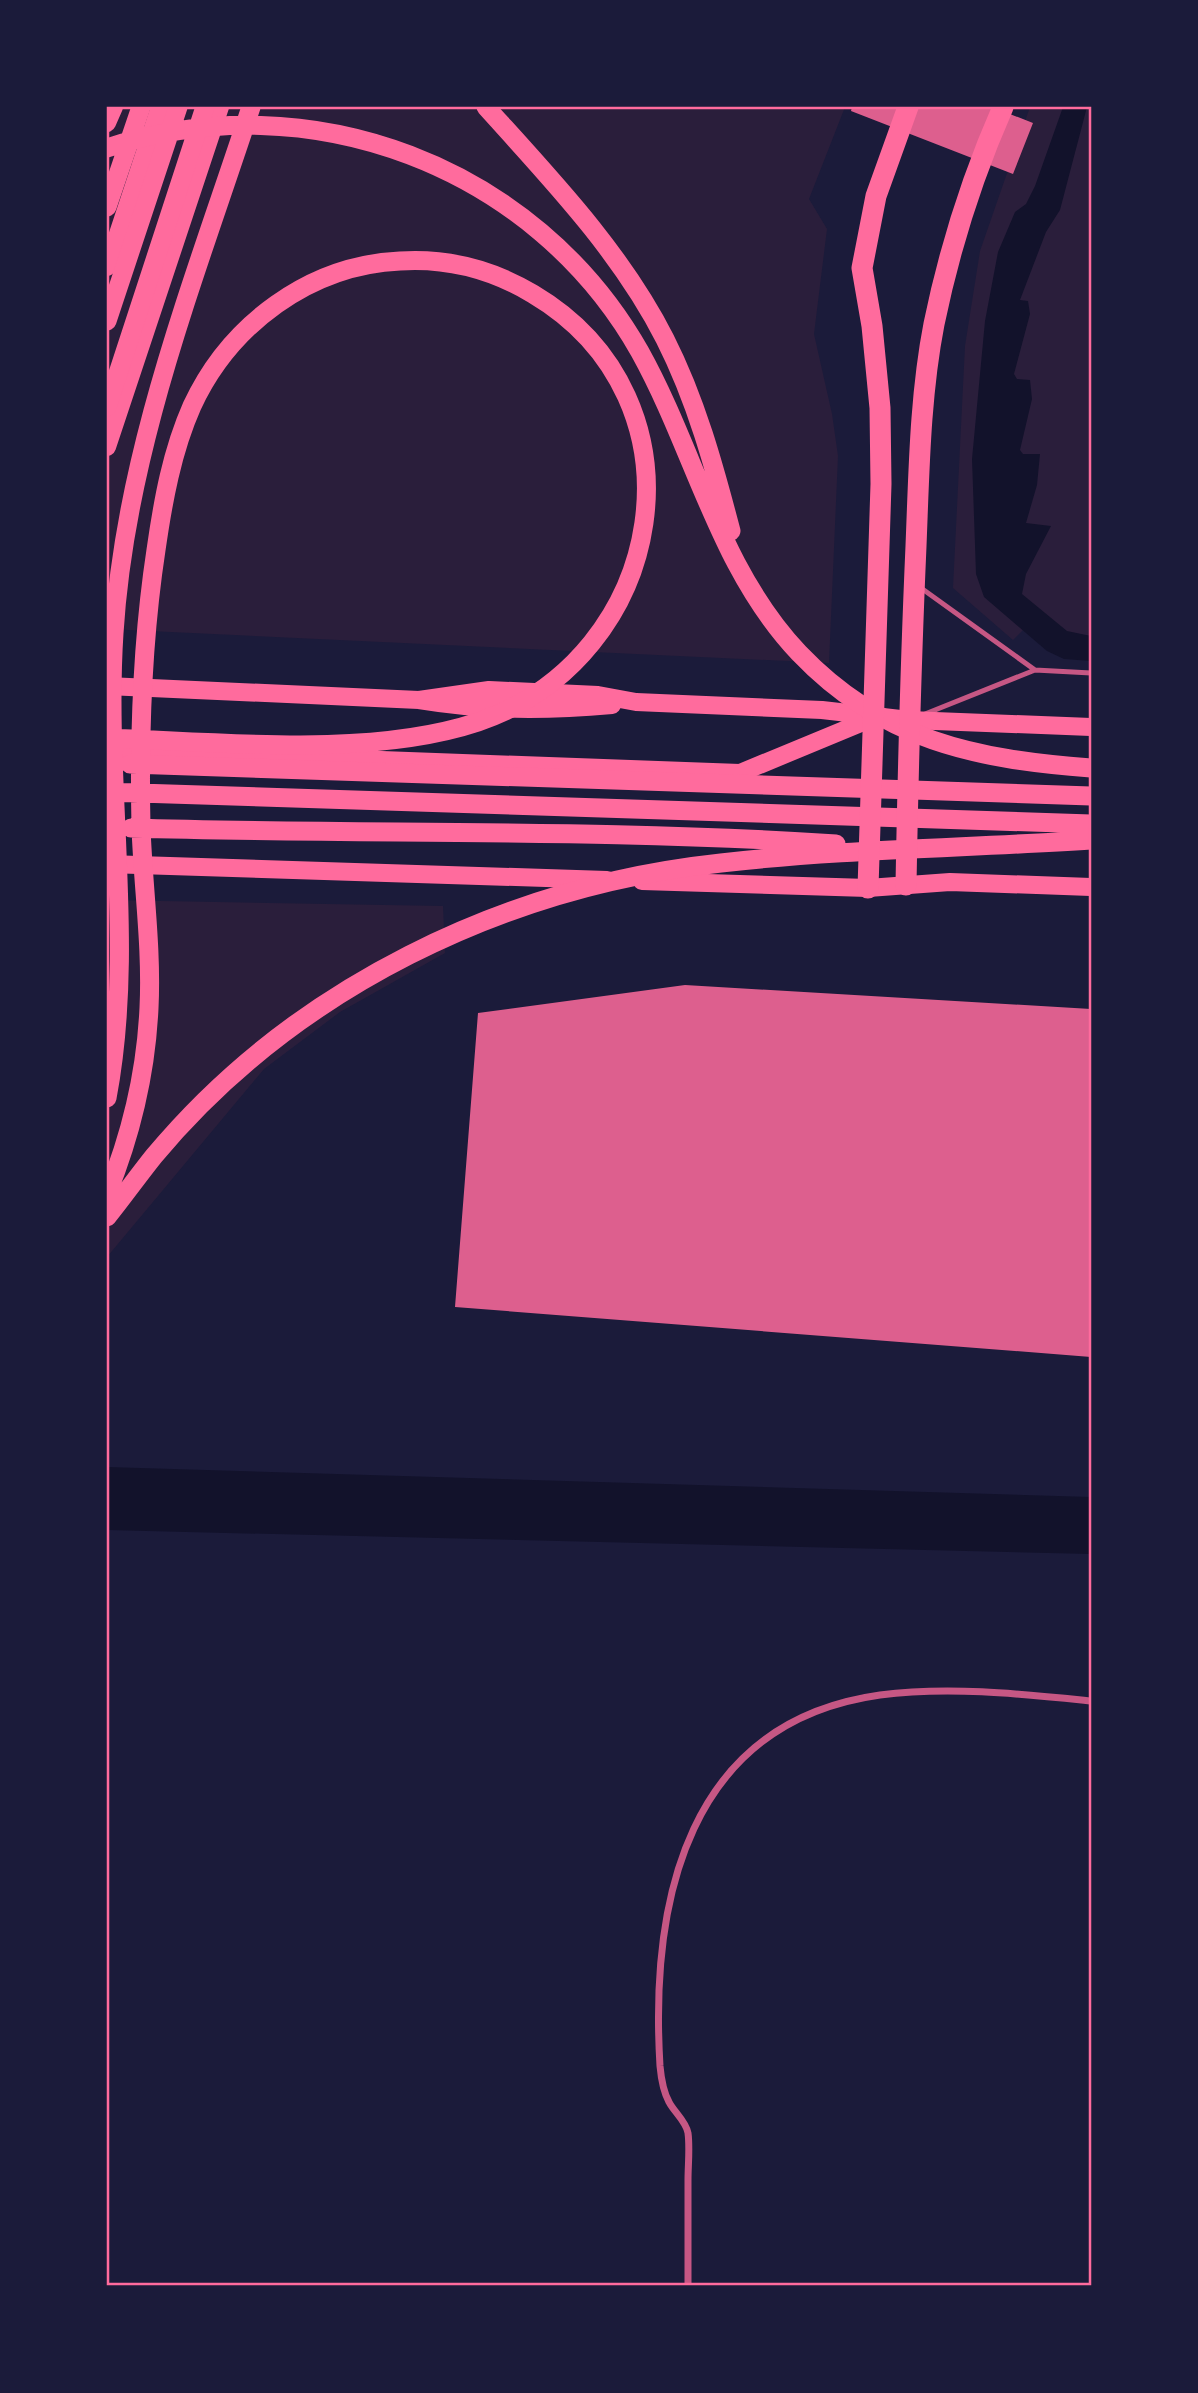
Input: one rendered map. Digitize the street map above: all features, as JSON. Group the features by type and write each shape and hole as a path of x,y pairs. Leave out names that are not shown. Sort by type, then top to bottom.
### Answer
{"highway":[{"path":"107,207 141,107"},
{"path":"107,321 178,107"},
{"path":"107,407 205,107"},
{"path":"107,1098 115,1050 119,993 111,688 114,630 127,526 143,447 251,107"},
{"path":"486,107 566,196 600,240 642,298 666,340 708,444 741,573"},
{"path":"868,888 881,484 880,408 872,326 862,268 876,196 908,107"},
{"path":"906,885 914,584 921,448 934,325 952,254 990,136 1003,107"},
{"path":"107,148 150,135 204,126 259,124 314,129 368,140 407,153 445,169 493,195 537,228 577,265 627,330 653,378 741,573 770,619 800,654 853,700 894,724 937,743 982,756 1091,768"},
{"path":"107,738 133,739 146,739 239,743 394,741 480,721 534,695 564,675 602,631 622,598 637,562 645,524 647,485 642,446 631,408 603,357 562,314 513,283 457,264 399,261 341,271 288,296 242,333 200,390 185,422 170,472 146,620 142,668 142,729 142,743 142,757 142,771 142,785 142,799 141,827 149,1010 135,1107 107,1194"},
{"path":"107,763 1091,796"},
{"path":"107,792 1091,824"},
{"path":"107,827 310,833 538,833 931,850"},
{"path":"107,1217 163,1147 257,1055 324,1005 429,944 520,909 629,878 719,863 1091,840"}],"main road":[{"path":"107,123 114,107"},
{"path":"107,267 160,107"},
{"path":"107,447 220,107"},
{"path":"107,685 419,700 489,690 598,695 636,702 822,710 873,718 1091,727"},
{"path":"107,750 740,773 873,718"},
{"path":"107,864 868,888 950,883 1091,887"}],"street":[{"path":"688,2286 688,2134 669,2102 663,2084 659,2006 667,1919 675,1877 690,1837 715,1788 744,1756 770,1737 821,1711 859,1700 896,1694 942,1692 1091,1702"}],"lane":[{"path":"914,584 1035,670"},
{"path":"909,720 1035,670 1091,673"}],"shaded area":[{"path":"107,107 845,107 809,199 827,229 814,334 832,414 838,456 829,663 107,629"},
{"path":"1030,107 1091,107 1091,636 1023,630 1013,640 953,588 965,346 980,251"},
{"path":"1063,107 1087,107 1060,210 1046,232 1020,300 1028,301 1030,314 1014,374 1017,379 1030,380 1032,399 1020,450 1023,454 1040,454 1037,485 1026,523 1051,526 1026,574 1022,594 1067,631 1091,636 1091,661 1064,659 1047,651 984,597 976,574 972,459 985,321 998,252 1015,212 1026,204 1035,186"},
{"path":"107,900 443,906 445,953 340,1012 264,1069 107,1257"},
{"path":"107,1467 1091,1497 1091,1554 107,1530"}],"building":[{"path":"852,107 992,107 1033,123 1013,174 851,111"},
{"path":"685,985 1091,1009 1091,1357 455,1307 478,1013"}]}
